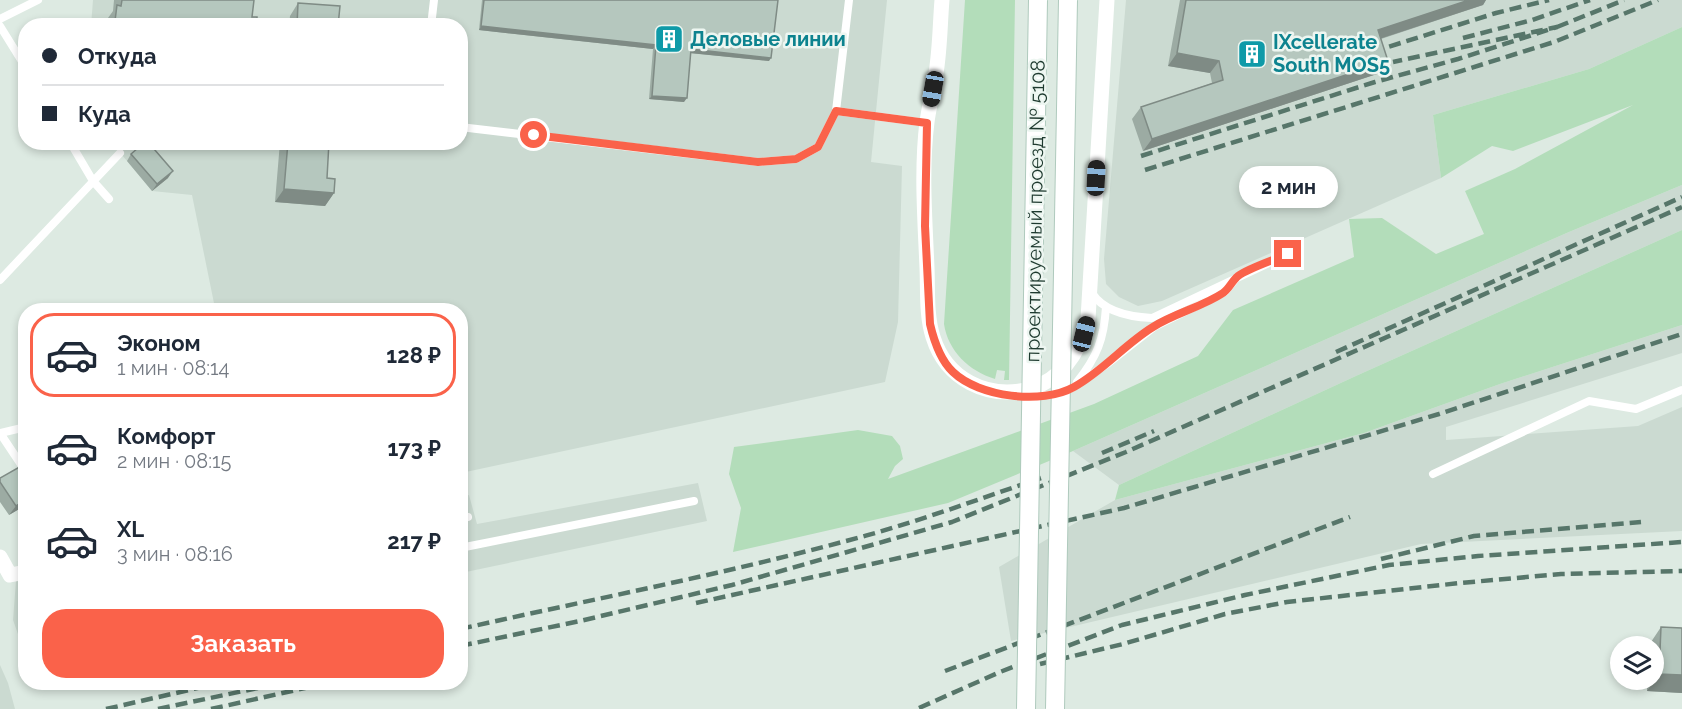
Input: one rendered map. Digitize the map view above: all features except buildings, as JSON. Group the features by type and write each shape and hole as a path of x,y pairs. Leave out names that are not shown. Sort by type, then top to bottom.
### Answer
{"main road":[{"name":"проектируемый проезд № 5108","path":"1026,709 1038,0"},
{"name":"проектируемый проезд № 5108","path":"1055,709 1068,0"}],"street":[{"path":"942,0 936,71 927,123 925,226 930,324 933,337 944,360 953,372 978,387 1006,393 1031,388 1055,375 1070,361 1084,334 1088,319 1107,0"},
{"path":"0,557 10,575 18,574"}],"lane":[{"path":"0,19 38,0"},
{"path":"432,18 434,0"},
{"path":"468,128 758,162 796,159 818,147 836,111 849,0"},
{"path":"0,26 18,55"},
{"path":"836,111 927,123"},
{"path":"75,150 93,181 109,199"},
{"path":"0,280 120,153"},
{"path":"1090,289 1106,307 1133,317 1152,318 1288,254"},
{"path":"1006,393 1038,397 1072,388 1154,327 1225,292 1238,276"},
{"path":"1072,388 1093,362 1105,328 1106,307"},
{"path":"1433,474 1589,401 1636,409 1682,390"},
{"path":"18,429 0,433 18,460"},
{"path":"468,546 694,501"}],"shaded area":[{"path":"93,0 887,0 871,162 902,166 898,322 885,382 468,471 468,303 214,303 192,195 152,191 118,150 468,150 468,18 92,18"},
{"path":"1126,0 1682,0 1682,27 1589,69 1433,115 1441,178 1162,301 1138,306 1119,297 1106,284 1104,259"},
{"path":"1682,185 1682,230 1119,485 1073,451 1569,232"},
{"path":"1682,325 1682,353 1446,427 1446,440 1638,426 1682,407 1682,531 1421,544 1011,641 999,567 1115,500 1364,433 1500,384"},
{"path":"698,483 707,521 468,572 468,495 477,524"},
{"path":"16,581 18,581 18,634 13,620"},
{"path":"0,665 8,683 15,709 0,709"}],"green space":[{"path":"965,0 1015,0 1009,380 1004,380 1005,371 997,370 995,379 977,371 961,359 950,343 944,324"},
{"path":"1682,27 1682,185 1569,232 1073,451 948,503 733,552 741,508 729,474 734,447 858,430 892,436 900,446 903,459 895,466 888,479 1094,404 1198,356 1233,310 1354,257 1349,219 1382,218 1436,254 1484,234 1465,191 1515,169 1633,105 1513,151 1492,146 1441,178 1433,115 1589,69"},
{"path":"1682,230 1682,325 1500,384 1364,433 1115,500 1119,485"}],"railway":[{"path":"1372,52 1496,13 1549,0"},
{"path":"1463,38 1532,20 1590,0"},
{"path":"1557,27 1624,0"},
{"path":"1145,170 1554,42 1658,0"},
{"path":"1141,156 1557,27 1393,62"},
{"path":"1336,352 1682,197"},
{"path":"468,644 732,585 952,522 1126,452 1682,207"},
{"path":"696,603 1124,508 1439,414 1682,334"},
{"path":"1102,453 1154,431"},
{"path":"468,627 702,576 846,541 920,519 1041,478"},
{"path":"945,671 1350,517"},
{"path":"1381,559 1474,536 1641,522"},
{"path":"919,708 1000,672 1122,625 1245,595 1389,565 1478,556 1682,542"},
{"path":"1040,664 1123,644 1225,614 1287,602 1561,574 1682,571"},
{"path":"106,709 189,690"},
{"path":"158,709 248,690"},
{"path":"211,709 296,690"}],"place":[{"name":"Деловые линии","path":"669,39"},
{"name":"IXcellerate South MOS5","path":"1252,54"}],"route":[{"path":"534,135 758,162 796,159 818,147 836,111 875,118 927,123 925,226 930,324 933,337 944,360 953,372 965,381 991,391 1022,396 1038,397 1072,388 1154,327 1225,292 1238,276 1288,254"}]}
